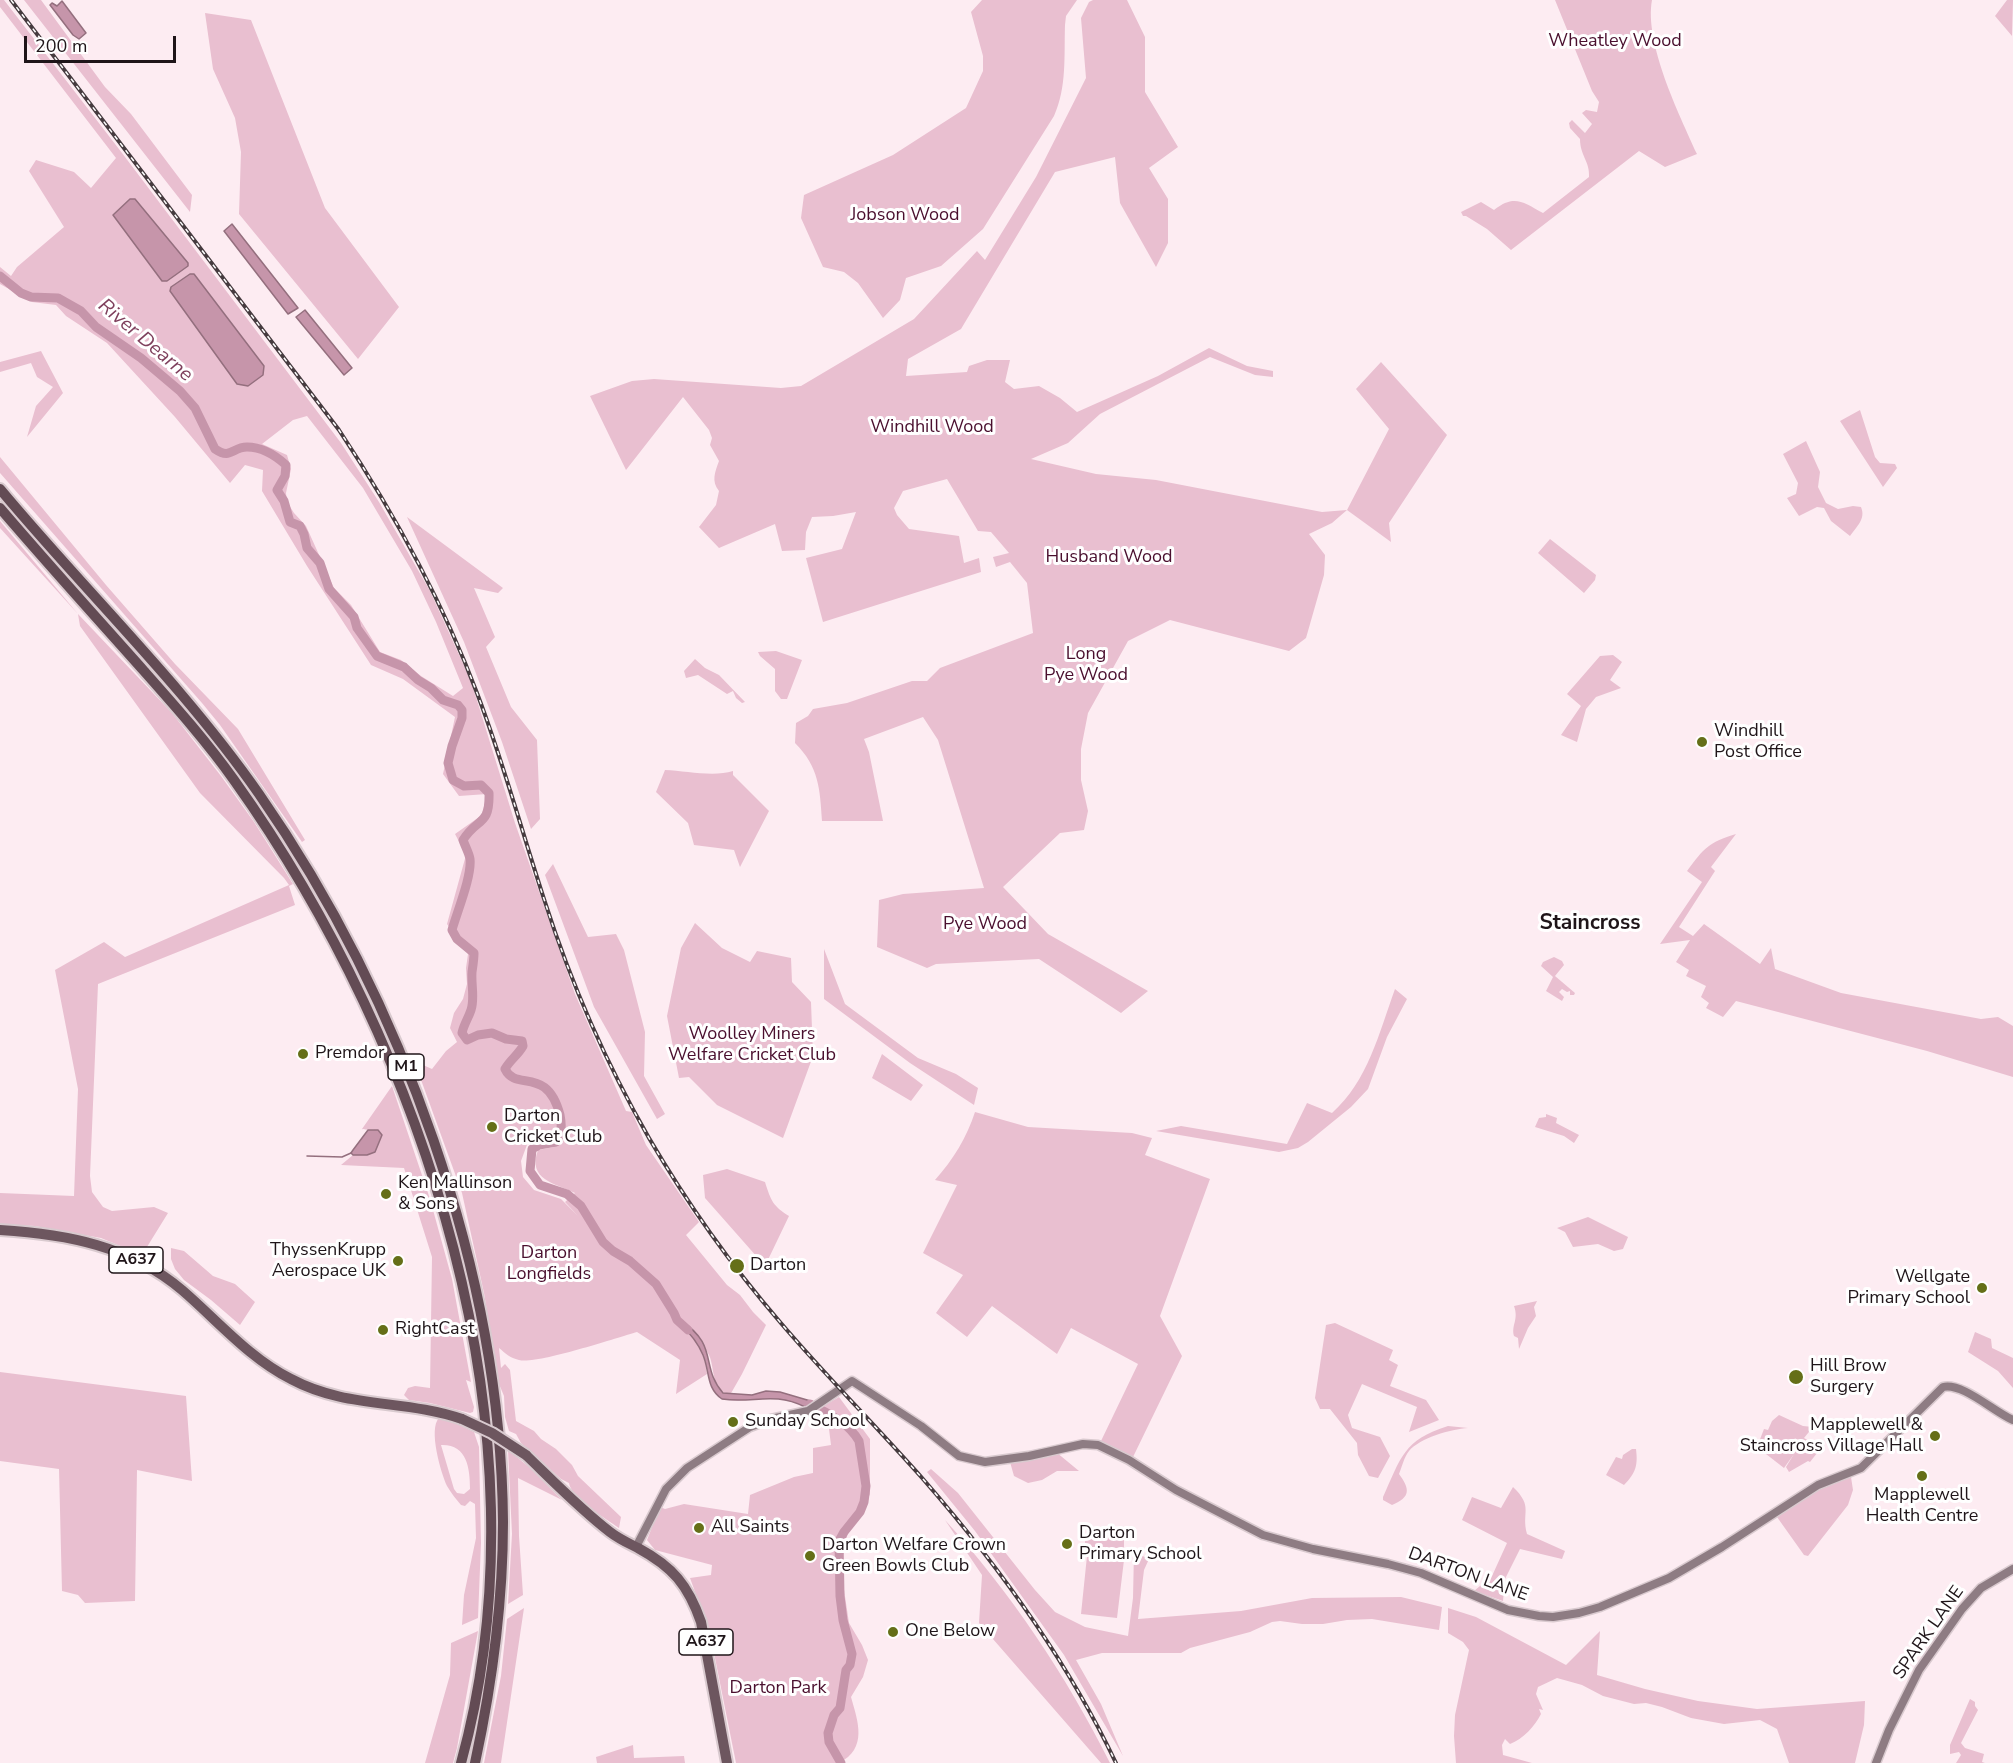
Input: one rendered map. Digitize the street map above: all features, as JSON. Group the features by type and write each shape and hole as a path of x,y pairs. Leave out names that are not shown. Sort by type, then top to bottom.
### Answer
{"highway":[{"name":"M1","path":"0,489 197,713 258,792 330,908 361,966 400,1050 417,1095 451,1195 471,1271 486,1345 498,1427 503,1522 501,1584 491,1682 475,1763"},
{"name":"M1","path":"0,508 172,704 231,776 270,831 350,971 388,1053 406,1100 439,1196 458,1270 486,1427 491,1530 487,1609 481,1669 461,1763"},
{"name":"A637","path":"0,1230 63,1236 117,1251 147,1265 183,1291 273,1370 322,1393 367,1403 431,1410 462,1419 492,1433 526,1455 616,1537 670,1569 681,1581 694,1603 706,1645 727,1763"}],"main road":[{"name":"DARTON LANE","path":"636,1547 666,1489 687,1468 750,1427 771,1419 810,1410 852,1381 921,1426 959,1456 985,1462 1029,1456 1083,1444 1098,1445 1110,1449 1176,1490 1269,1538 1406,1568 1508,1610 1525,1614 1559,1616 1600,1607 1669,1578 1818,1485 1861,1468 1943,1387 1951,1386 1960,1389 2013,1420"},
{"name":"SPARK LANE","path":"1876,1763 1884,1740 1919,1670 1951,1624 1976,1592 2013,1569"}],"green space":[{"name":"Darton Longfields","path":"0,0 4,0 122,153 341,443 379,502 430,591 471,681 515,823 575,994 626,1111 632,1112 646,1145 699,1222 686,1235 727,1285 740,1295 766,1325 730,1395 720,1389 709,1355 681,1321 680,1324 695,1340 702,1353 707,1374 676,1394 680,1360 637,1332 541,1359 519,1360 499,1348 501,1368 505,1364 510,1370 516,1421 534,1431 572,1465 578,1476 621,1517 619,1528 582,1501 571,1489 569,1483 561,1479 521,1443 516,1434 509,1431 484,1293 462,1193 420,1077 420,1069 423,1065 432,1069 446,1051 457,1042 450,1028 467,984 468,954 447,924 466,855 455,834 482,815 487,794 459,796 443,774 455,717 403,679 371,665 262,491 263,470 245,465 230,483 175,417 107,343 66,316 56,305 32,302 0,284 0,267 11,276 17,267 64,227 29,171 36,160 74,172 91,188 116,158 0,7","holes":["307,416 363,488 412,571 463,688 453,696 401,660 380,652 351,605 334,588 306,526 287,502 286,493 291,469 287,455 262,444 293,420","555,1135 554,1147 538,1150 536,1168 545,1179 575,1193 565,1202 578,1216 561,1199 534,1190 523,1177 521,1161 528,1142"]},
{"path":"24,0 41,0 105,87 131,114 192,195 190,212"},
{"name":"Jobson Wood","path":"982,0 1077,0 1066,16 1064,71 1058,105 1054,116 983,229 941,266 906,278 900,300 883,318 858,283 844,272 823,267 801,218 804,195 893,155 966,108 983,71 983,56 971,12"},
{"path":"1127,0 1145,37 1145,92 1178,147 1149,168 1168,199 1168,243 1156,267 1120,203 1115,157 1055,172 961,329 908,359 906,376 967,372 969,366 987,360 1010,360 1005,382 1014,389 1039,386 1060,398 1077,412 1158,376 1209,348 1247,366 1273,371 1273,377 1255,375 1210,357 1100,414 1068,443 1031,459 1096,474 1156,480 1322,512 1347,510 1332,523 1309,534 1325,555 1324,575 1306,638 1289,651 1170,620 1128,641 1088,713 1081,749 1081,780 1088,811 1084,830 1060,833 1003,887 1048,934 1148,991 1121,1013 1039,959 936,964 927,968 877,947 879,900 903,894 984,888 938,740 923,717 864,739 869,752 883,821 822,821 819,789 814,770 795,743 796,723 808,716 813,709 847,703 912,681 927,681 940,668 1033,633 1027,583 1010,562 996,567 993,557 1009,553 991,532 978,531 947,479 903,491 894,508 909,529 959,536 964,563 979,558 981,572 823,622 806,558 842,549 856,512 812,517 806,532 805,550 782,551 775,524 719,548 699,527 716,505 719,491 714,476 719,461 710,445 712,438 709,430 683,397 626,470 590,396 632,381 654,379 781,388 801,386 914,319 977,251 985,260 1036,177 1086,78 1081,18 1089,2"},
{"name":"Wheatley Wood","path":"1555,0 1652,0 1653,37 1658,57 1697,154 1665,167 1639,151 1511,250 1487,229 1463,216 1461,212 1481,202 1494,210 1507,202 1518,201 1543,213 1589,177 1580,139 1570,128 1569,123 1572,120 1585,133 1592,124 1582,113 1586,110 1597,112 1599,102 1592,91"},
{"path":"2007,0 2013,0 2012,36 1995,16"},
{"path":"205,13 251,20 325,208 399,307 358,359 239,214 241,152 235,118 213,69"},
{"path":"41,351 63,393 27,437 36,406 53,387 37,377 31,363 0,372 0,362"},
{"path":"1381,362 1447,435 1389,523 1391,542 1347,510 1389,429 1356,389"},
{"path":"1860,410 1875,457 1880,463 1895,464 1897,468 1883,487 1840,421"},
{"path":"1806,441 1820,472 1818,487 1826,503 1838,509 1861,507 1862,519 1850,536 1831,521 1824,508 1817,507 1799,516 1787,498 1796,494 1798,483 1783,454"},
{"path":"0,457 175,664 238,729 305,840 302,842 202,703 0,473"},
{"path":"407,517 503,588 498,593 474,588 495,637 486,647 511,707 537,740 540,819 531,829 502,742 464,642"},
{"path":"0,521 78,614 0,528"},
{"path":"1550,539 1596,575 1595,580 1584,593 1538,553"},
{"path":"78,614 172,713 254,822 293,884 289,886 295,905 98,984 90,1176 92,1192 103,1207 112,1211 154,1207 168,1213 142,1255 101,1238 35,1226 0,1224 0,1193 74,1196 78,1089 55,970 104,942 125,957 289,885 200,793 80,626"},
{"path":"776,651 802,660 787,699 781,699 775,691 775,669 758,652"},
{"path":"1613,655 1622,662 1610,680 1621,688 1596,697 1586,709 1577,742 1561,735 1581,706 1567,694 1600,656"},
{"path":"695,659 705,668 719,675 745,702 742,703 736,698 733,691 727,694 698,675 686,678 684,671"},
{"path":"665,770 709,774 733,771 733,775 769,811 740,867 734,850 694,845 688,823 656,792"},
{"path":"1736,834 1711,867 1715,871 1679,927 1693,936 1704,924 1760,964 1771,948 1775,969 1841,993 1981,1019 1998,1017 2013,1026 2013,1077 1927,1051 1736,1001 1723,1017 1706,1008 1709,1003 1701,997 1706,986 1686,976 1689,970 1676,962 1690,940 1660,944 1702,882 1687,871 1708,847"},
{"path":"553,864 588,937 616,934 624,950 645,1032 644,1076 665,1114 657,1119 594,1007 545,875"},
{"name":"Woolley Miners Welfare Cricket Club","path":"695,923 722,948 750,962 757,951 791,958 792,982 811,1002 813,1056 783,1138 717,1105 689,1077 679,1078 667,1016 681,948"},
{"path":"824,949 845,1004 918,1058 956,1074 978,1088 974,1105 910,1063 824,999"},
{"path":"1554,957 1562,961 1564,965 1555,976 1575,993 1570,995 1570,991 1562,989 1559,992 1564,997 1562,1001 1546,991 1553,977 1541,966 1543,962"},
{"path":"1395,989 1407,999 1387,1037 1368,1089 1351,1107 1298,1148 1279,1152 1156,1131 1181,1126 1287,1144 1307,1103 1332,1113 1355,1086 1371,1056"},
{"path":"882,1054 923,1085 911,1101 872,1078"},
{"path":"392,1086 430,1199 452,1279 471,1382 466,1380 474,1407 473,1412 470,1413 409,1400 404,1395 408,1388 415,1386 430,1388 432,1257 404,1168 341,1165 353,1155 367,1155 377,1147 382,1135 376,1130 362,1129"},
{"path":"975,1112 1028,1127 1132,1133 1152,1138 1145,1155 1210,1179 1160,1316 1182,1356 1133,1457 1101,1441 1138,1364 1071,1328 1057,1354 992,1306 967,1337 936,1313 963,1275 923,1253 957,1185 935,1180 959,1148"},
{"path":"1546,1114 1557,1118 1556,1123 1579,1135 1574,1143 1564,1136 1535,1127 1539,1118 1546,1117"},
{"path":"727,1169 765,1182 773,1202 789,1216 765,1266 705,1198 703,1175"},
{"path":"1588,1217 1628,1237 1623,1249 1614,1251 1598,1244 1573,1247 1565,1232 1557,1228"},
{"path":"171,1248 184,1251 213,1276 235,1284 255,1302 240,1325 184,1280 175,1269 171,1259"},
{"path":"1537,1301 1534,1307 1536,1316 1519,1349 1518,1338 1513,1332 1516,1315 1514,1306"},
{"path":"1335,1323 1393,1350 1389,1360 1398,1365 1390,1386 1426,1400 1439,1420 1409,1432 1417,1407 1362,1384 1348,1415 1352,1428 1380,1437 1390,1456 1378,1478 1369,1476 1358,1455 1357,1443 1330,1409 1320,1409 1315,1398 1326,1325"},
{"path":"1975,1332 1991,1339 1992,1348 2013,1358 2013,1388 1998,1371 1968,1352"},
{"path":"0,1372 186,1396 192,1481 137,1470 135,1601 85,1603 78,1595 62,1591 59,1469 0,1461"},
{"name":"Darton Park","path":"839,1397 870,1439 870,1494 864,1509 848,1531 843,1556 843,1583 849,1623 868,1660 863,1677 851,1697 858,1725 857,1742 848,1757 839,1763 736,1763 710,1633 690,1578 711,1575 712,1565 655,1550 647,1540 660,1507 665,1509 684,1504 748,1514 750,1495 794,1477 813,1473 813,1448 831,1445 828,1421 815,1411"},
{"path":"1779,1415 1803,1426 1813,1427 1804,1438 1821,1448 1810,1462 1789,1472 1786,1467 1794,1454 1784,1468 1757,1447 1764,1429 1768,1430 1772,1421"},
{"path":"439,1418 449,1420 474,1432 479,1447 481,1543 478,1618 462,1625 464,1595 476,1538 475,1504 470,1501 465,1506 461,1505 447,1486 435,1441 436,1424","holes":["441,1445 450,1446 462,1453 468,1466 470,1489 464,1494 457,1493 454,1489"]},
{"path":"1448,1426 1468,1428 1436,1435 1414,1446 1406,1456 1399,1474 1407,1488 1405,1496 1392,1505 1383,1500 1394,1471 1412,1444 1433,1431"},
{"path":"1636,1449 1637,1460 1634,1473 1624,1485 1606,1475 1616,1457 1622,1459 1623,1455"},
{"path":"508,1450 562,1500 518,1478 523,1595 508,1604 512,1534"},
{"path":"1056,1452 1079,1471 1057,1471 1042,1480 1028,1483 1014,1476 1010,1462"},
{"path":"931,1469 958,1493 1055,1612 1085,1627 1128,1636 1133,1598 1134,1552 1149,1559 1144,1570 1138,1619 1241,1611 1312,1598 1401,1597 1442,1607 1439,1630 1372,1619 1323,1624 1280,1621 1272,1622 1250,1632 1190,1648 1181,1653 1102,1653 1076,1660 1101,1704 1123,1756 1064,1655 975,1531 927,1472"},
{"path":"1851,1477 1853,1490 1848,1505 1808,1556 1804,1555 1777,1517 1820,1488"},
{"path":"1513,1487 1525,1505 1527,1534 1565,1551 1562,1559 1520,1549 1505,1579 1503,1601 1474,1591 1492,1576 1507,1543 1462,1520 1472,1497 1501,1508"},
{"path":"945,1520 992,1576 1036,1636 1075,1698 1110,1763 1101,1763 979,1623 982,1575"},
{"path":"1124,1533 1124,1548 1085,1548 1085,1534"},
{"path":"1087,1556 1124,1560 1117,1618 1081,1614"},
{"path":"524,1608 501,1763 484,1763 501,1676 507,1619"},
{"path":"1448,1608 1476,1617 1566,1665 1600,1631 1597,1675 1698,1701 1757,1709 1865,1701 1864,1725 1855,1763 1789,1763 1777,1729 1760,1720 1724,1724 1691,1718 1646,1703 1634,1704 1603,1696 1582,1685 1557,1678 1538,1687 1536,1694 1543,1710 1539,1709 1541,1714 1532,1727 1515,1742 1510,1744 1505,1739 1502,1745 1503,1755 1532,1763 1456,1763 1455,1715 1469,1650 1463,1642 1448,1633"},
{"path":"478,1631 453,1763 425,1763 450,1675 451,1643"},
{"path":"1970,1699 1975,1702 1978,1710 1961,1743 1965,1748 1984,1754 1982,1762 1985,1763 1956,1763 1961,1755 1959,1752 1950,1754 1950,1745"},
{"path":"633,1745 634,1758 684,1756 685,1763 597,1763 596,1757"}],"shaded area":[{"path":"62,1 86,33 79,39 73,35 50,5 52,3 57,6"},
{"path":"130,199 135,199 188,263 188,266 167,281 162,281 113,215"},
{"path":"232,224 298,308 288,314 224,231"},
{"path":"190,274 194,274 264,366 263,375 248,386 237,384 170,291 171,287"},
{"path":"305,310 352,368 344,375 296,317"},
{"path":"368,1130 378,1130 382,1135 375,1152 367,1155 353,1155 351,1153"},
{"path":"681,1321 693,1330 705,1347 712,1374 723,1393 752,1395 766,1391 780,1392 814,1402 805,1407 794,1402 773,1399 722,1399 713,1390 701,1351 680,1324"}],"waterway":[{"name":"River Dearne","path":"0,276 21,293 31,297 58,298 81,311 96,327 141,358 180,391 195,408 215,449 228,453 247,447 258,448 273,455 286,465 285,476 277,490 284,501 290,522 300,526 307,548 320,563 329,589 354,617 357,628 377,656 404,667 443,700 458,705 462,710 462,718 448,763 453,780 464,786 481,785 489,793 489,804 485,817 463,840 470,866 467,884 452,930 457,939 474,953 472,1005 462,1033 467,1040 478,1035 492,1033 506,1039 522,1041 523,1046 505,1069 510,1076 540,1085 547,1090 554,1100 561,1122 556,1142 539,1145 532,1149 530,1171 540,1185 567,1194 581,1206 603,1242 630,1261 656,1284 677,1320 688,1330"},
{"path":"307,1156 342,1157 351,1153"},
{"name":"River Dearne","path":"810,1404 838,1419 855,1434 859,1441 866,1486 860,1512 839,1541 840,1596 843,1620 852,1654 850,1665 846,1670 840,1708 834,1715 828,1733 829,1742 841,1763"}],"railway":[{"path":"11,0 339,430 398,525 448,624 477,693 555,932 578,992 618,1081 649,1138 694,1210 762,1300 815,1362 923,1479 1004,1579 1076,1687 1116,1763"}],"place":[{"name":"Windhill Post Office","path":"1702,742"},
{"name":"Premdor","path":"303,1054"},
{"name":"Darton Cricket Club","path":"492,1127"},
{"name":"Ken Mallinson & Sons","path":"386,1194"},
{"name":"ThyssenKrupp Aerospace UK","path":"398,1261"},
{"name":"Darton","path":"737,1266"},
{"name":"Wellgate Primary School","path":"1982,1288"},
{"name":"RightCast","path":"383,1330"},
{"name":"Hill Brow Surgery","path":"1796,1377"},
{"name":"Sunday School","path":"733,1422"},
{"name":"Mapplewell & Staincross Village Hall","path":"1935,1436"},
{"name":"Mapplewell Health Centre","path":"1922,1476"},
{"name":"All Saints","path":"699,1528"},
{"name":"Darton Primary School","path":"1067,1544"},
{"name":"Darton Welfare Crown Green Bowls Club","path":"810,1556"},
{"name":"One Below","path":"893,1632"}],"district":[{"name":"Staincross","path":"1590,924"}],"park label":[{"name":"Windhill Wood","path":"932,428"},
{"name":"Husband Wood","path":"1109,558"},
{"name":"Long Pye Wood","path":"1086,665"},
{"name":"Pye Wood","path":"985,925"}]}
